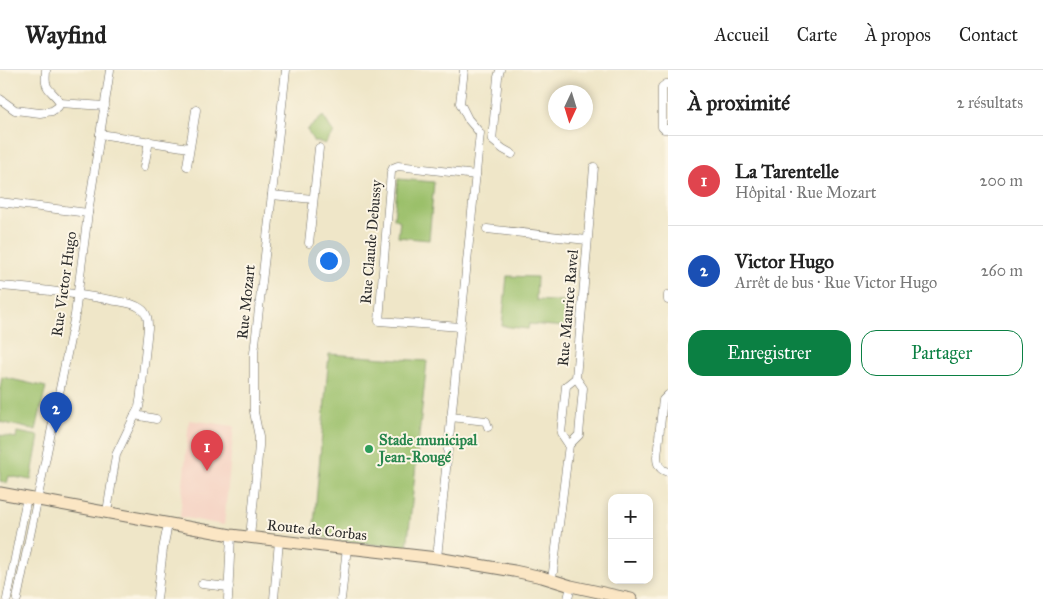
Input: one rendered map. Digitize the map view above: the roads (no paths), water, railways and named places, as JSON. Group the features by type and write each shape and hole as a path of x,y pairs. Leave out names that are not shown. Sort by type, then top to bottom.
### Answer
{"street":[{"path":"0,99 15,110 40,114 52,111 58,107 60,102 59,98 46,84 46,70"},
{"name":"Rue Victor Hugo","path":"32,498 67,359 110,70"},
{"name":"Rue Mozart","path":"250,537 259,446 254,412 254,353 286,70"},
{"path":"437,558 480,133 468,119 460,103 464,70"},
{"path":"500,70 492,140 512,154"},
{"path":"668,84 662,87 662,126 664,129 668,129"},
{"path":"60,102 105,106"},
{"path":"187,166 196,110"},
{"path":"100,134 189,148"},
{"path":"144,167 149,142"},
{"path":"309,243 319,148"},
{"name":"Rue Claude Debussy","path":"461,327 378,321 391,172 398,166 476,174"},
{"name":"Rue Maurice Ravel","path":"551,580 569,445 579,435 583,388 576,378 594,167"},
{"path":"272,195 313,199"},
{"path":"0,202 88,213"},
{"name":"Rue Maurice Ravel","path":"487,229 587,240"},
{"path":"0,286 77,294 130,304 146,312 148,328 139,407 116,455 107,512"},
{"path":"668,295 668,300"},
{"name":"Rue Maurice Ravel","path":"569,445 561,433 566,386 576,378"},
{"path":"668,395 663,400 657,457 657,463 660,468 668,472"},
{"path":"135,415 156,420"},
{"path":"451,417 486,420 488,427"},
{"name":"Route de Corbas","path":"0,493 231,535 437,558 514,571 570,586 631,599"},
{"path":"32,498 18,597 5,595 32,498"},
{"path":"157,599 168,524"},
{"path":"228,599 231,535"},
{"path":"274,599 279,541"},
{"path":"341,599 346,548"},
{"path":"202,584 229,587"},
{"path":"568,599 570,586"}],"place":[{"name":"Victor Hugo","path":"56,433"},
{"name":"Stade municipal Jean-Rougé","path":"369,449"},
{"name":"La Tarentelle","path":"207,471"}]}
